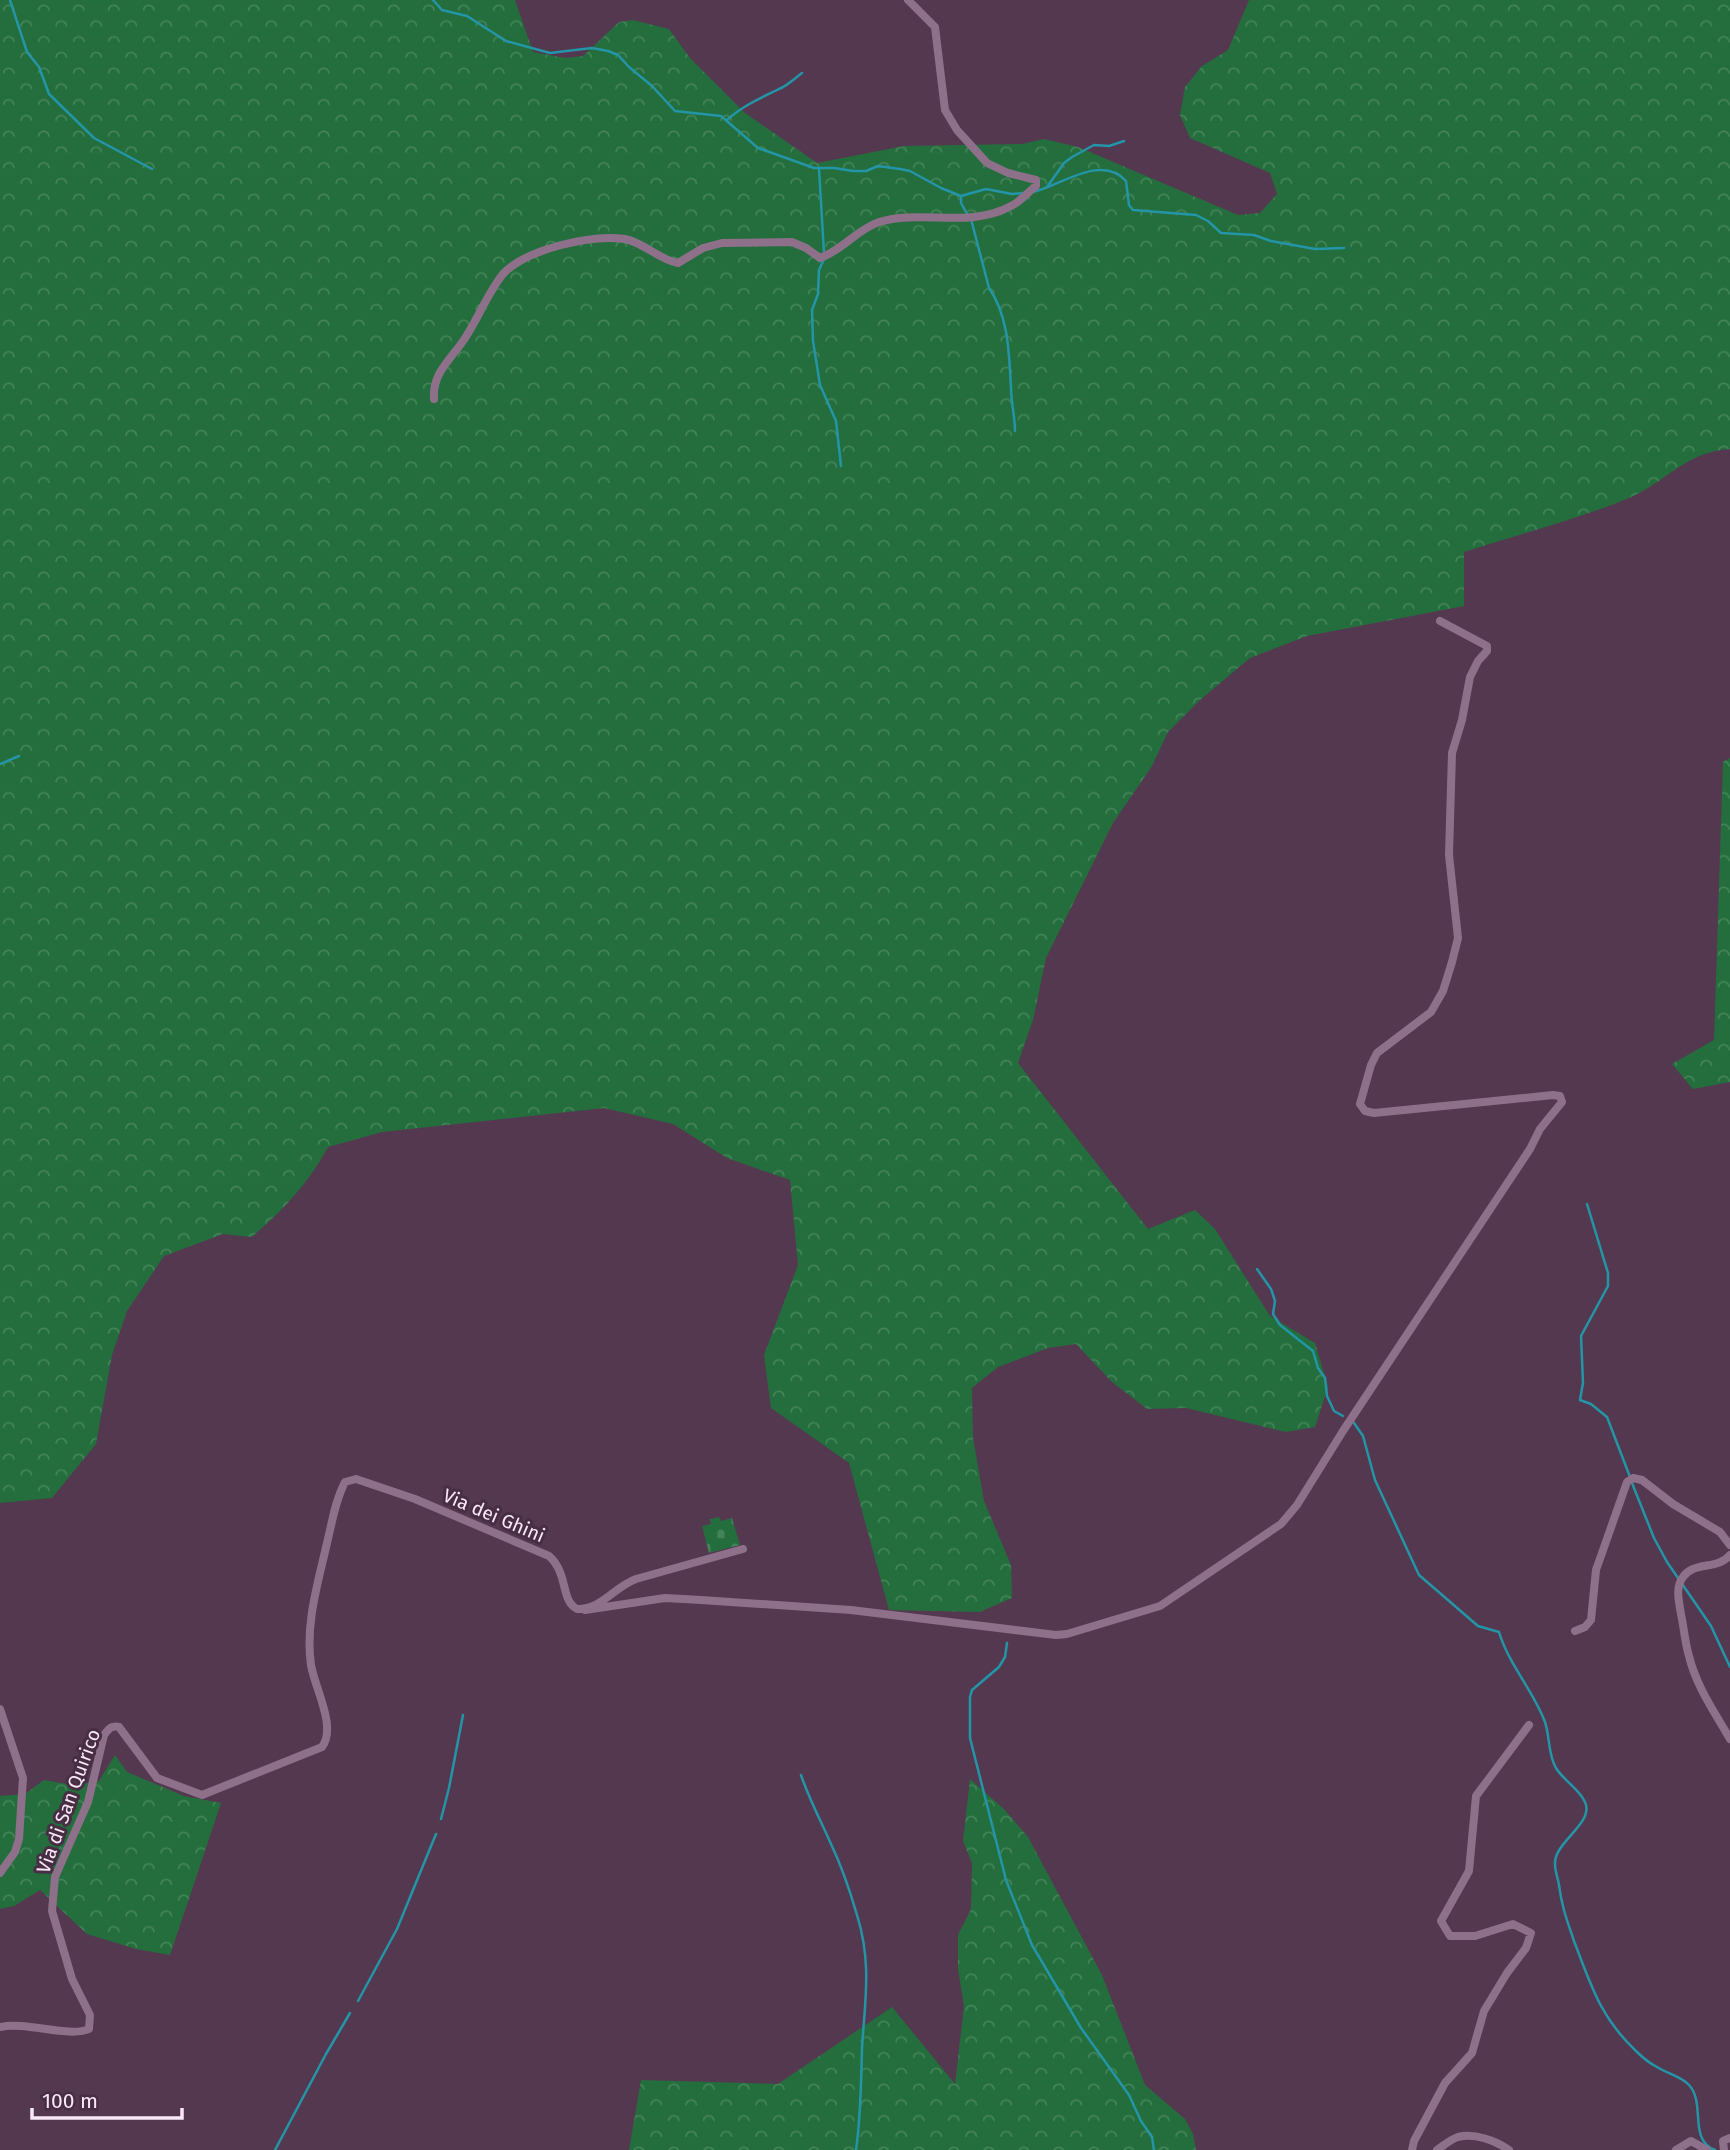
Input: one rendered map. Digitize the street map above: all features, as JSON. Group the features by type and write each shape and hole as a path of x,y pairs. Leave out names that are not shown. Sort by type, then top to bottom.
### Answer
{"street":[{"path":"434,399 433,386 439,370 461,345 503,275 520,260 550,248 601,239 626,240 641,245 667,261 678,263 703,248 722,243 792,242 820,258 830,255 862,229 882,221 984,217 1013,206 1036,186 1035,180 1008,173 987,163 957,130 945,110 934,27 908,0"},
{"path":"585,1610 666,1598 841,1609 1056,1635 1067,1634 1160,1606 1281,1524 1297,1505 1530,1149 1540,1129 1562,1102 1560,1096 1553,1095 1374,1113 1366,1111 1360,1104 1377,1053 1431,1012 1443,991 1458,939 1449,855 1451,753 1462,720 1470,677 1487,652 1487,646 1440,621"},
{"path":"1575,1631 1585,1627 1591,1620 1595,1570 1627,1482 1633,1478 1642,1480 1673,1504 1720,1532 1730,1545"},
{"name":"Via dei Ghini","path":"356,1479 415,1499 549,1556 558,1564 564,1577 567,1600 571,1606 585,1610"},
{"name":"Via di San Quirico","path":"0,2027 25,2025 76,2031 89,2029 90,2015 72,1979 52,1911 55,1877 88,1802 104,1735 109,1728 119,1727 157,1778 202,1795 322,1747 327,1741 328,1726 311,1664 309,1633 337,1503 345,1482 356,1479"},
{"path":"585,1610 601,1603 623,1584 743,1549"},
{"path":"1730,1555 1724,1562 1689,1570 1679,1585 1679,1598 1693,1670 1730,1739"},
{"path":"0,1709 23,1777 19,1839 15,1852 0,1873"},
{"path":"1412,2150 1414,2141 1445,2083 1472,2053 1483,2011 1526,1948 1531,1933 1513,1924 1475,1936 1450,1936 1441,1922 1469,1871 1476,1796 1529,1725"},
{"path":"1437,2150 1455,2137 1475,2136 1502,2145 1508,2150"},
{"path":"1724,2150 1723,2141 1730,2138"},
{"path":"1676,2150 1691,2141 1707,2150"}],"green space":[{"path":"0,0 515,0 533,52 565,58 583,56 619,22 633,20 669,29 690,58 745,113 817,163 904,146 1022,144 1044,139 1078,147 1238,215 1260,213 1277,194 1270,173 1190,138 1180,115 1185,87 1202,66 1228,50 1249,0 1730,0 1730,449 1714,451 1689,461 1643,491 1609,506 1464,552 1464,606 1307,636 1250,658 1200,700 1168,732 1152,766 1113,823 1046,958 1033,1020 1018,1063 1148,1229 1195,1210 1215,1229 1270,1316 1315,1343 1328,1387 1315,1427 1286,1432 1186,1408 1147,1409 1112,1382 1076,1344 1048,1348 998,1367 972,1388 973,1438 984,1501 1011,1565 1012,1598 980,1612 889,1610 849,1463 771,1408 764,1355 798,1265 790,1180 727,1158 673,1124 604,1108 382,1132 328,1147 294,1196 252,1237 223,1234 164,1256 127,1311 112,1355 96,1444 52,1498 0,1503"},
{"path":"1730,758 1730,1082 1693,1089 1672,1064 1714,1040 1723,762"},
{"path":"719,1517 721,1521 732,1518 740,1545 709,1553 702,1526 711,1524 710,1519"},
{"path":"115,1755 127,1772 184,1796 221,1803 170,1955 136,1949 87,1934 40,1890 14,1906 0,1909 0,1796 25,1794 44,1780 72,1785 99,1781"},
{"path":"970,1779 1004,1809 1028,1837 1102,1975 1145,2085 1185,2119 1193,2134 1196,2150 629,2150 641,2080 778,2084 892,2007 955,2084 964,2006 958,1969 958,1935 971,1909 972,1863 963,1841"}],"waterway":[{"path":"10,0 27,52 39,67 49,94 94,138 152,169"},
{"path":"433,0 442,10 467,16 506,41 550,53 592,48 618,55 675,111 721,116 758,148 814,168 866,171 878,166 900,169 910,171 961,196 986,189 1012,194 1023,193"},
{"path":"727,120 745,106 785,86 802,73"},
{"path":"1047,187 1064,163 1072,157 1094,145 1109,146 1124,141"},
{"path":"819,169 824,253"},
{"path":"1033,192 1081,174 1105,170 1116,173 1126,181 1129,205 1133,210 1196,215 1208,221 1221,233 1254,235 1315,249 1344,248"},
{"path":"961,196 961,203 967,214"},
{"path":"971,219 989,288 996,299 1004,323 1015,431"},
{"path":"824,259 819,270 818,294 812,310 813,341 820,385 836,421 841,466"},
{"path":"0,764 19,756"},
{"path":"1587,1204 1608,1273 1608,1286 1581,1336 1583,1383 1580,1400 1591,1404 1607,1417 1630,1477"},
{"path":"1257,1269 1271,1289 1275,1301 1273,1314 1280,1325 1313,1351 1318,1368 1325,1378 1327,1396 1334,1411 1343,1416"},
{"path":"1354,1423 1363,1436 1375,1480 1419,1575 1478,1626 1499,1632 1540,1710 1547,1728 1553,1763 1581,1795 1586,1805 1583,1820 1560,1849 1555,1864 1565,1914 1586,1972 1605,2013 1624,2038 1648,2062 1689,2085 1696,2101 1702,2138 1715,2150"},
{"path":"1632,1483 1654,1538 1667,1562 1711,1626 1730,1667"},
{"path":"1007,1643 1005,1657 999,1667 972,1690 970,1697 970,1738 1006,1880 1032,1945 1081,2028 1129,2095 1152,2137 1154,2150"},
{"path":"441,1819 463,1715"},
{"path":"801,1775 846,1879 865,1949 866,1997 856,2150"},
{"path":"358,2001 397,1929 436,1834"},
{"path":"275,2150 350,2013"}]}
